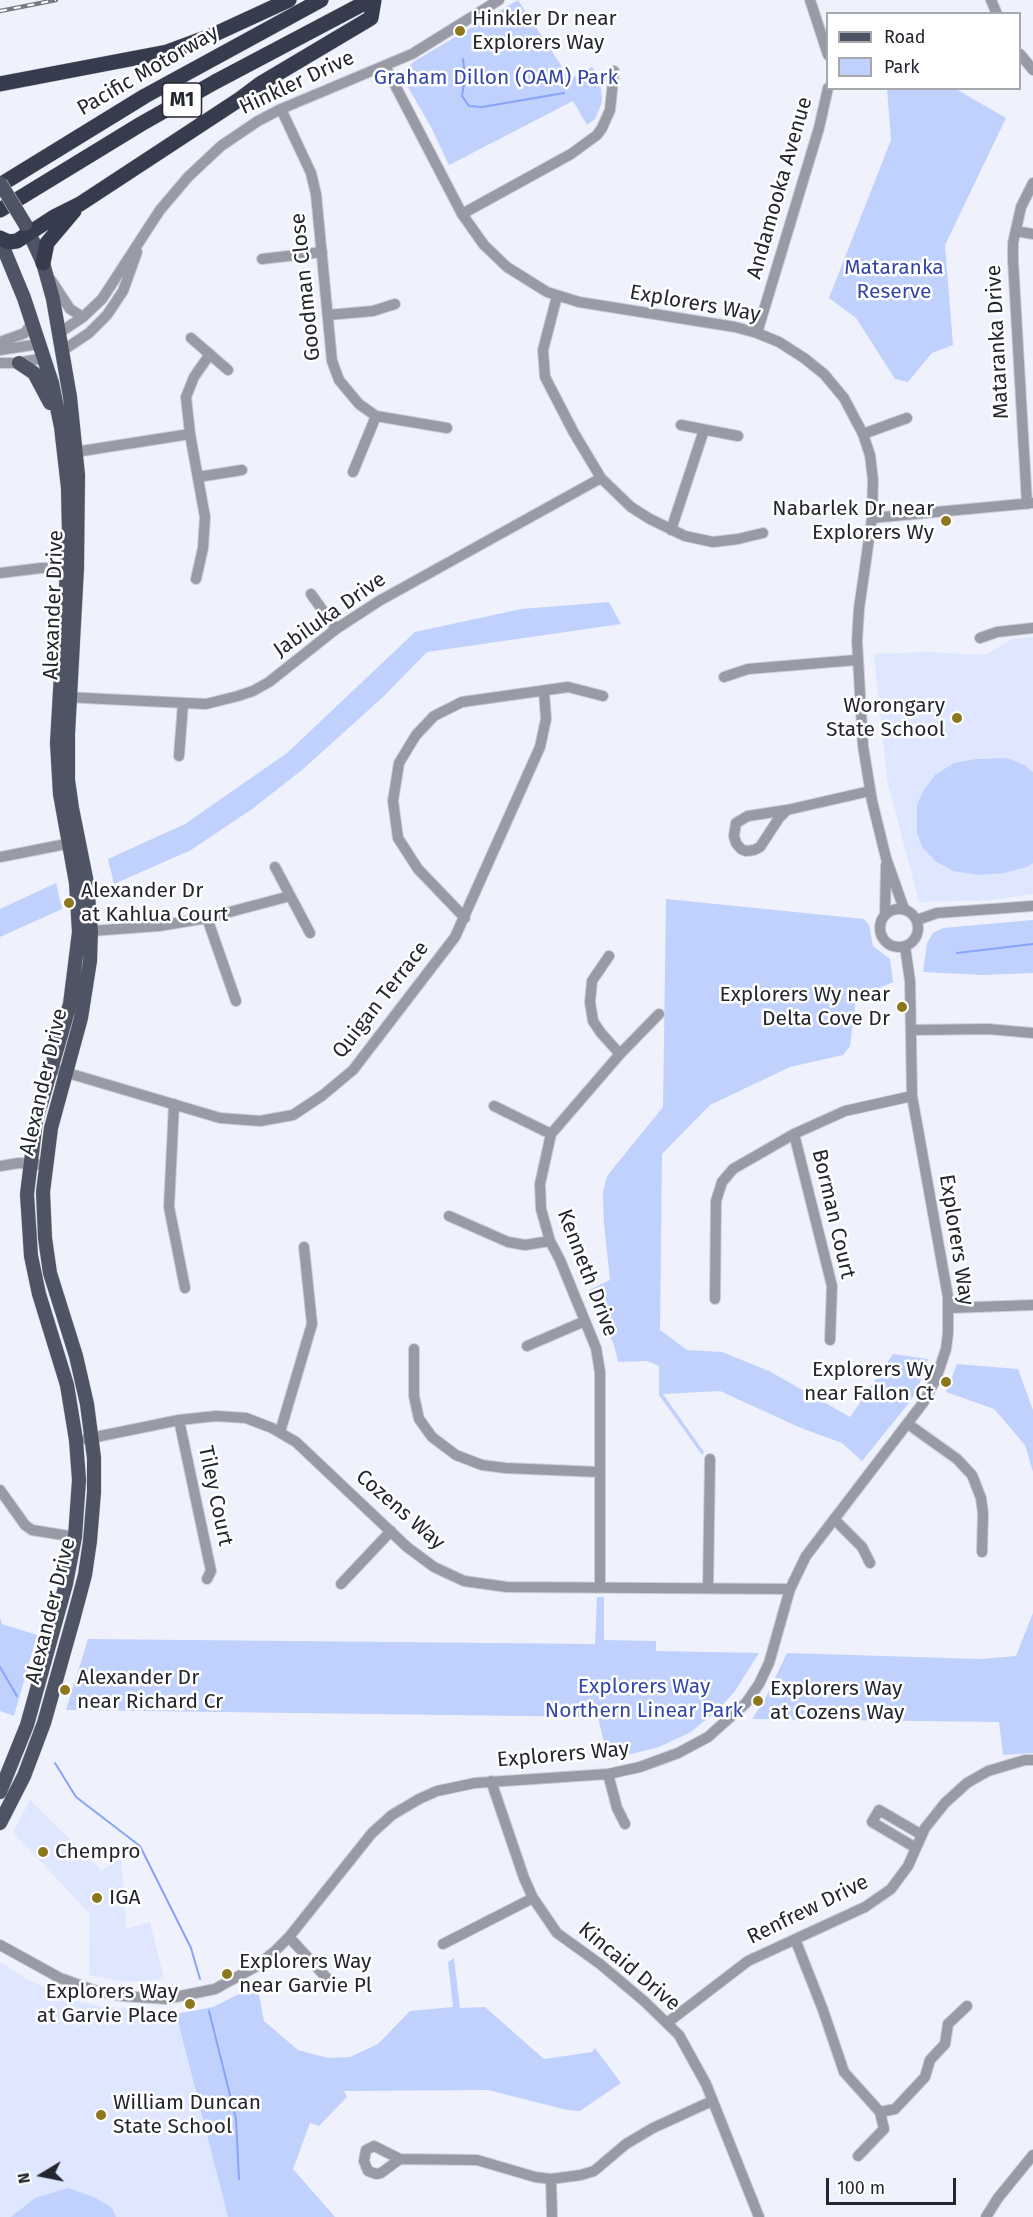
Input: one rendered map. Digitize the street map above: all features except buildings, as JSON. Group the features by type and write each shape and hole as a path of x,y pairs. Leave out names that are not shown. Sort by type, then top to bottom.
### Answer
{"highway":[{"path":"0,84 167,52 213,35 289,0"},
{"name":"Pacific Motorway","path":"0,184 145,96 321,0"},
{"path":"0,239 13,242 28,228 80,204 260,84 371,18 372,0"},
{"name":"Pacific Motorway","path":"0,210 205,87 372,0"},
{"path":"45,269 45,249 50,239 80,204"}],"main road":[{"name":"Alexander Drive","path":"0,184 28,228 45,269 63,351 70,397 69,513 73,568 66,697 57,743 58,773 74,843 87,883 91,931 85,1000 56,1105 45,1165 43,1214 48,1264 76,1356 92,1438 94,1506 85,1575 44,1723 24,1776 0,1823"},
{"name":"Alexander Drive","path":"0,239 18,280 42,351 69,449"},
{"name":"Hinkler Drive","path":"42,351 59,333"},
{"name":"Hinkler Drive","path":"42,351 63,351"},
{"path":"19,363 32,370 43,387 69,449"},
{"name":"Alexander Drive","path":"0,1792 20,1747 30,1715 66,1584 75,1537 79,1480 76,1440 67,1384 39,1294 31,1256 28,1210 29,1164 36,1121 70,1004 78,949 79,911 74,843"}],"street":[{"name":"Hinkler Drive","path":"59,333 83,317 102,299 160,210 205,160 239,133 282,109 412,54 500,0"},
{"path":"810,0 826,49"},
{"path":"1021,55 1033,69"},
{"name":"Explorers Way","path":"385,66 462,214 484,245 507,267 533,285 557,296 598,307 735,327 758,333 795,352 824,374 844,398 863,434 872,470 874,498 859,609 856,660 863,746 870,791 886,858 904,909"},
{"path":"462,214 571,154 597,135 610,110 614,71"},
{"name":"Andamooka Avenue","path":"758,333 819,128 828,90"},
{"name":"Goodman Close","path":"282,109 311,173 318,210 332,362 339,380 359,404 376,416"},
{"name":"Mataranka Drive","path":"1030,503 1013,260 1021,207 1033,183"},
{"path":"1016,231 1033,234"},
{"name":"Hinkler Drive","path":"63,351 89,333 113,307 127,280 141,240"},
{"path":"262,258 322,252"},
{"path":"45,269 70,309 83,317"},
{"path":"557,296 543,350 545,377 601,478 631,507 671,530 714,542 763,533"},
{"path":"328,315 373,311 394,304"},
{"path":"0,342 25,333 32,323"},
{"path":"191,338 228,370"},
{"name":"Hinkler Drive","path":"0,350 42,351"},
{"name":"Hinkler Drive","path":"0,363 19,363 42,351"},
{"path":"196,579 200,567 205,529 190,434 187,393 194,377 210,354"},
{"path":"353,472 376,416 447,428"},
{"path":"863,434 907,418"},
{"path":"681,425 738,436"},
{"path":"671,530 704,430"},
{"path":"69,449 190,434"},
{"path":"198,477 242,470"},
{"name":"Jabiluka Drive","path":"66,697 206,704 252,691 269,682 336,629 405,586 601,478"},
{"path":"872,518 1030,503"},
{"path":"0,573 73,568"},
{"path":"311,594 336,629"},
{"path":"980,638 997,632 1033,628"},
{"path":"724,677 747,669 856,660"},
{"path":"465,918 418,869 398,838 393,801 399,763 416,735 434,716 462,702 568,687 603,696"},
{"name":"Quigan Terrace","path":"51,1068 220,1118 260,1121 293,1115 323,1095 353,1070 455,937 540,747 546,720 544,691"},
{"path":"178,756 183,704"},
{"path":"787,810 760,847 746,851 736,843 734,836 736,823 748,816 787,810 870,791"},
{"path":"0,857 74,843"},
{"name":"Explorers Way","path":"0,1945 60,1978 80,1986 122,1996 166,1999 215,1989 260,1963 289,1937 372,1833 401,1809 428,1795 461,1785 608,1774 640,1767 678,1753 708,1737 734,1715 752,1694 769,1663 789,1589 806,1556 930,1392 942,1365 948,1333 949,1308 946,1278 912,1096 909,967 905,946 898,947 885,941 880,927 885,915 886,858"},
{"path":"275,867 310,933"},
{"path":"91,931 159,926 207,918 290,896"},
{"path":"917,920 937,913 1033,906"},
{"path":"885,915 891,910 904,909 917,920 919,930 916,937 905,946"},
{"path":"207,918 236,1002"},
{"path":"609,956 592,981 590,1002 593,1021 600,1033 620,1054"},
{"name":"Kenneth Drive","path":"600,1587 600,1372 596,1348 550,1241 541,1209 540,1184 551,1134 620,1054 659,1014"},
{"path":"911,1030 988,1029 1033,1033"},
{"path":"715,1299 716,1201 722,1182 733,1169 794,1134 845,1111 912,1096"},
{"path":"174,1104 169,1207 185,1288"},
{"path":"495,1106 551,1134"},
{"name":"Borman Court","path":"794,1134 832,1287 830,1340"},
{"path":"0,1166 45,1165"},
{"path":"449,1216 508,1242 525,1245 550,1241"},
{"path":"280,1432 312,1324 304,1247"},
{"path":"949,1308 1033,1305"},
{"path":"527,1346 585,1321"},
{"path":"414,1349 414,1396 419,1419 432,1437 456,1455 482,1465 505,1468 599,1472"},
{"name":"Cozens Way","path":"76,1440 179,1420 216,1416 246,1418 280,1432 296,1442 407,1547 434,1567 464,1581 507,1587 789,1589"},
{"name":"Tiley Court","path":"179,1420 211,1571 207,1579"},
{"path":"908,1424 957,1459 972,1475 981,1498 983,1513 982,1552"},
{"path":"708,1588 710,1459"},
{"path":"0,1490 25,1526 32,1530 75,1537"},
{"path":"834,1519 862,1547 870,1563"},
{"path":"341,1584 391,1531"},
{"name":"Renfrew Drive","path":"667,2023 748,1960 865,1907 891,1890 908,1866 925,1828 945,1803 967,1784 988,1771 1025,1760 1033,1760"},
{"path":"608,1774 617,1808 625,1824"},
{"name":"Kincaid Drive","path":"491,1781 524,1878 533,1898 557,1933 600,1964 644,2001 679,2035 706,2084 759,2217"},
{"path":"916,1848 873,1822 879,1810 922,1835"},
{"path":"443,1944 533,1898"},
{"path":"289,1937 335,1987"},
{"path":"795,1939 844,2072 880,2112 884,2129 858,2156"},
{"path":"880,2112 895,2109 925,2077 930,2060 945,2044 948,2024 967,2006"},
{"path":"400,2159 477,2160 535,2177 551,2179 581,2175 594,2170 626,2144 653,2128 712,2101"},
{"path":"986,2217 1033,2154"},
{"path":"551,2179 552,2217"}],"shaded area":[{"name":"Worongary State School","path":"1033,637 1033,894 992,900 919,902 887,780 874,654 928,652 985,655 1012,639"},
{"path":"30,1800 102,1871 121,1854 126,1929 150,1922 164,1979 129,1982 89,1975 90,1914 13,1832"},
{"name":"William Duncan State School","path":"0,1962 29,1980 73,2000 107,2008 155,2012 175,2011 228,2217 0,2217"}],"green space":[{"name":"Graham Dillon (OAM) Park","path":"518,0 570,79 592,67 598,75 602,101 599,110 595,119 587,125 573,101 449,165 431,127 405,82 405,73 413,62"},
{"name":"Mataranka Reserve","path":"887,90 958,90 1006,118 945,245 953,345 932,353 908,382 895,379 856,318 829,298 891,140"},
{"path":"609,602 621,624 427,652 383,697 302,770 252,809 191,850 114,884 108,859 185,824 287,753 415,632 521,609"},
{"path":"1007,758 1024,765 1033,772 1033,863 1027,867 1004,873 979,875 953,871 935,861 923,848 917,833 917,805 924,790 935,775 954,763 976,759"},
{"path":"56,883 62,909 0,937 0,909"},
{"path":"666,899 864,919 869,925 873,946 890,959 893,982 856,998 850,1046 843,1055 790,1067 710,1105 662,1154 660,1330 687,1350 722,1352 769,1371 850,1417 893,1354 928,1359 918,1388 909,1403 862,1461 842,1443 801,1428 720,1391 663,1394 704,1452 702,1455 659,1395 659,1366 647,1361 618,1362 614,1345 589,1290 610,1280 603,1192 607,1176 663,1107"},
{"path":"1033,920 1033,973 983,975 923,972 927,943 933,933 943,928"},
{"path":"957,1364 1018,1369 1033,1410 1033,1472 1025,1445 994,1409 946,1392"},
{"name":"Explorers Way Northern Linear Park","path":"597,1597 604,1597 604,1640 656,1641 656,1651 759,1653 735,1691 719,1709 691,1732 659,1747 608,1760 598,1717 66,1710 88,1639 595,1644"},
{"path":"1033,1613 1033,1753 1003,1755 999,1722 752,1719 764,1701 787,1653 980,1659 1016,1656"},
{"path":"0,1618 2,1624 37,1635 14,1716 0,1711"},
{"path":"454,1958 460,2008 485,2007 544,2059 592,2052 595,2048 621,2083 580,2111 567,2110 488,2090 344,2091 347,2097 319,2126 310,2123 293,2169 335,2217 228,2217 176,2014 213,2007 257,1985 264,2021 298,2050 328,2058 350,2057 378,2044 410,2011 453,2007 448,1962"},
{"path":"68,2188 94,2197 112,2208 116,2217 11,2217 35,2198"}],"waterway":[{"path":"463,59 465,77 462,96 469,106 482,107 564,93"},
{"path":"957,953 1033,944"},
{"path":"0,1667 17,1696"},
{"path":"55,1763 76,1797 140,1846 191,1948 200,1979"},
{"path":"209,2011 236,2119 239,2179"}],"railway":[{"path":"0,11 56,0"}],"place":[{"name":"Hinkler Dr near Explorers Way","path":"460,31"},
{"name":"Nabarlek Dr near Explorers Wy","path":"946,521"},
{"name":"Worongary State School","path":"957,718"},
{"name":"Alexander Dr at Kahlua Court","path":"69,903"},
{"name":"Explorers Wy near Delta Cove Dr","path":"902,1007"},
{"name":"Explorers Wy near Fallon Ct","path":"946,1382"},
{"name":"Alexander Dr near Richard Cr","path":"65,1690"},
{"name":"Explorers Way at Cozens Way","path":"758,1701"},
{"name":"Chempro","path":"43,1852"},
{"name":"IGA","path":"97,1898"},
{"name":"Explorers Way near Garvie Pl","path":"227,1974"},
{"name":"Explorers Way at Garvie Place","path":"190,2004"},
{"name":"William Duncan State School","path":"101,2115"}]}
